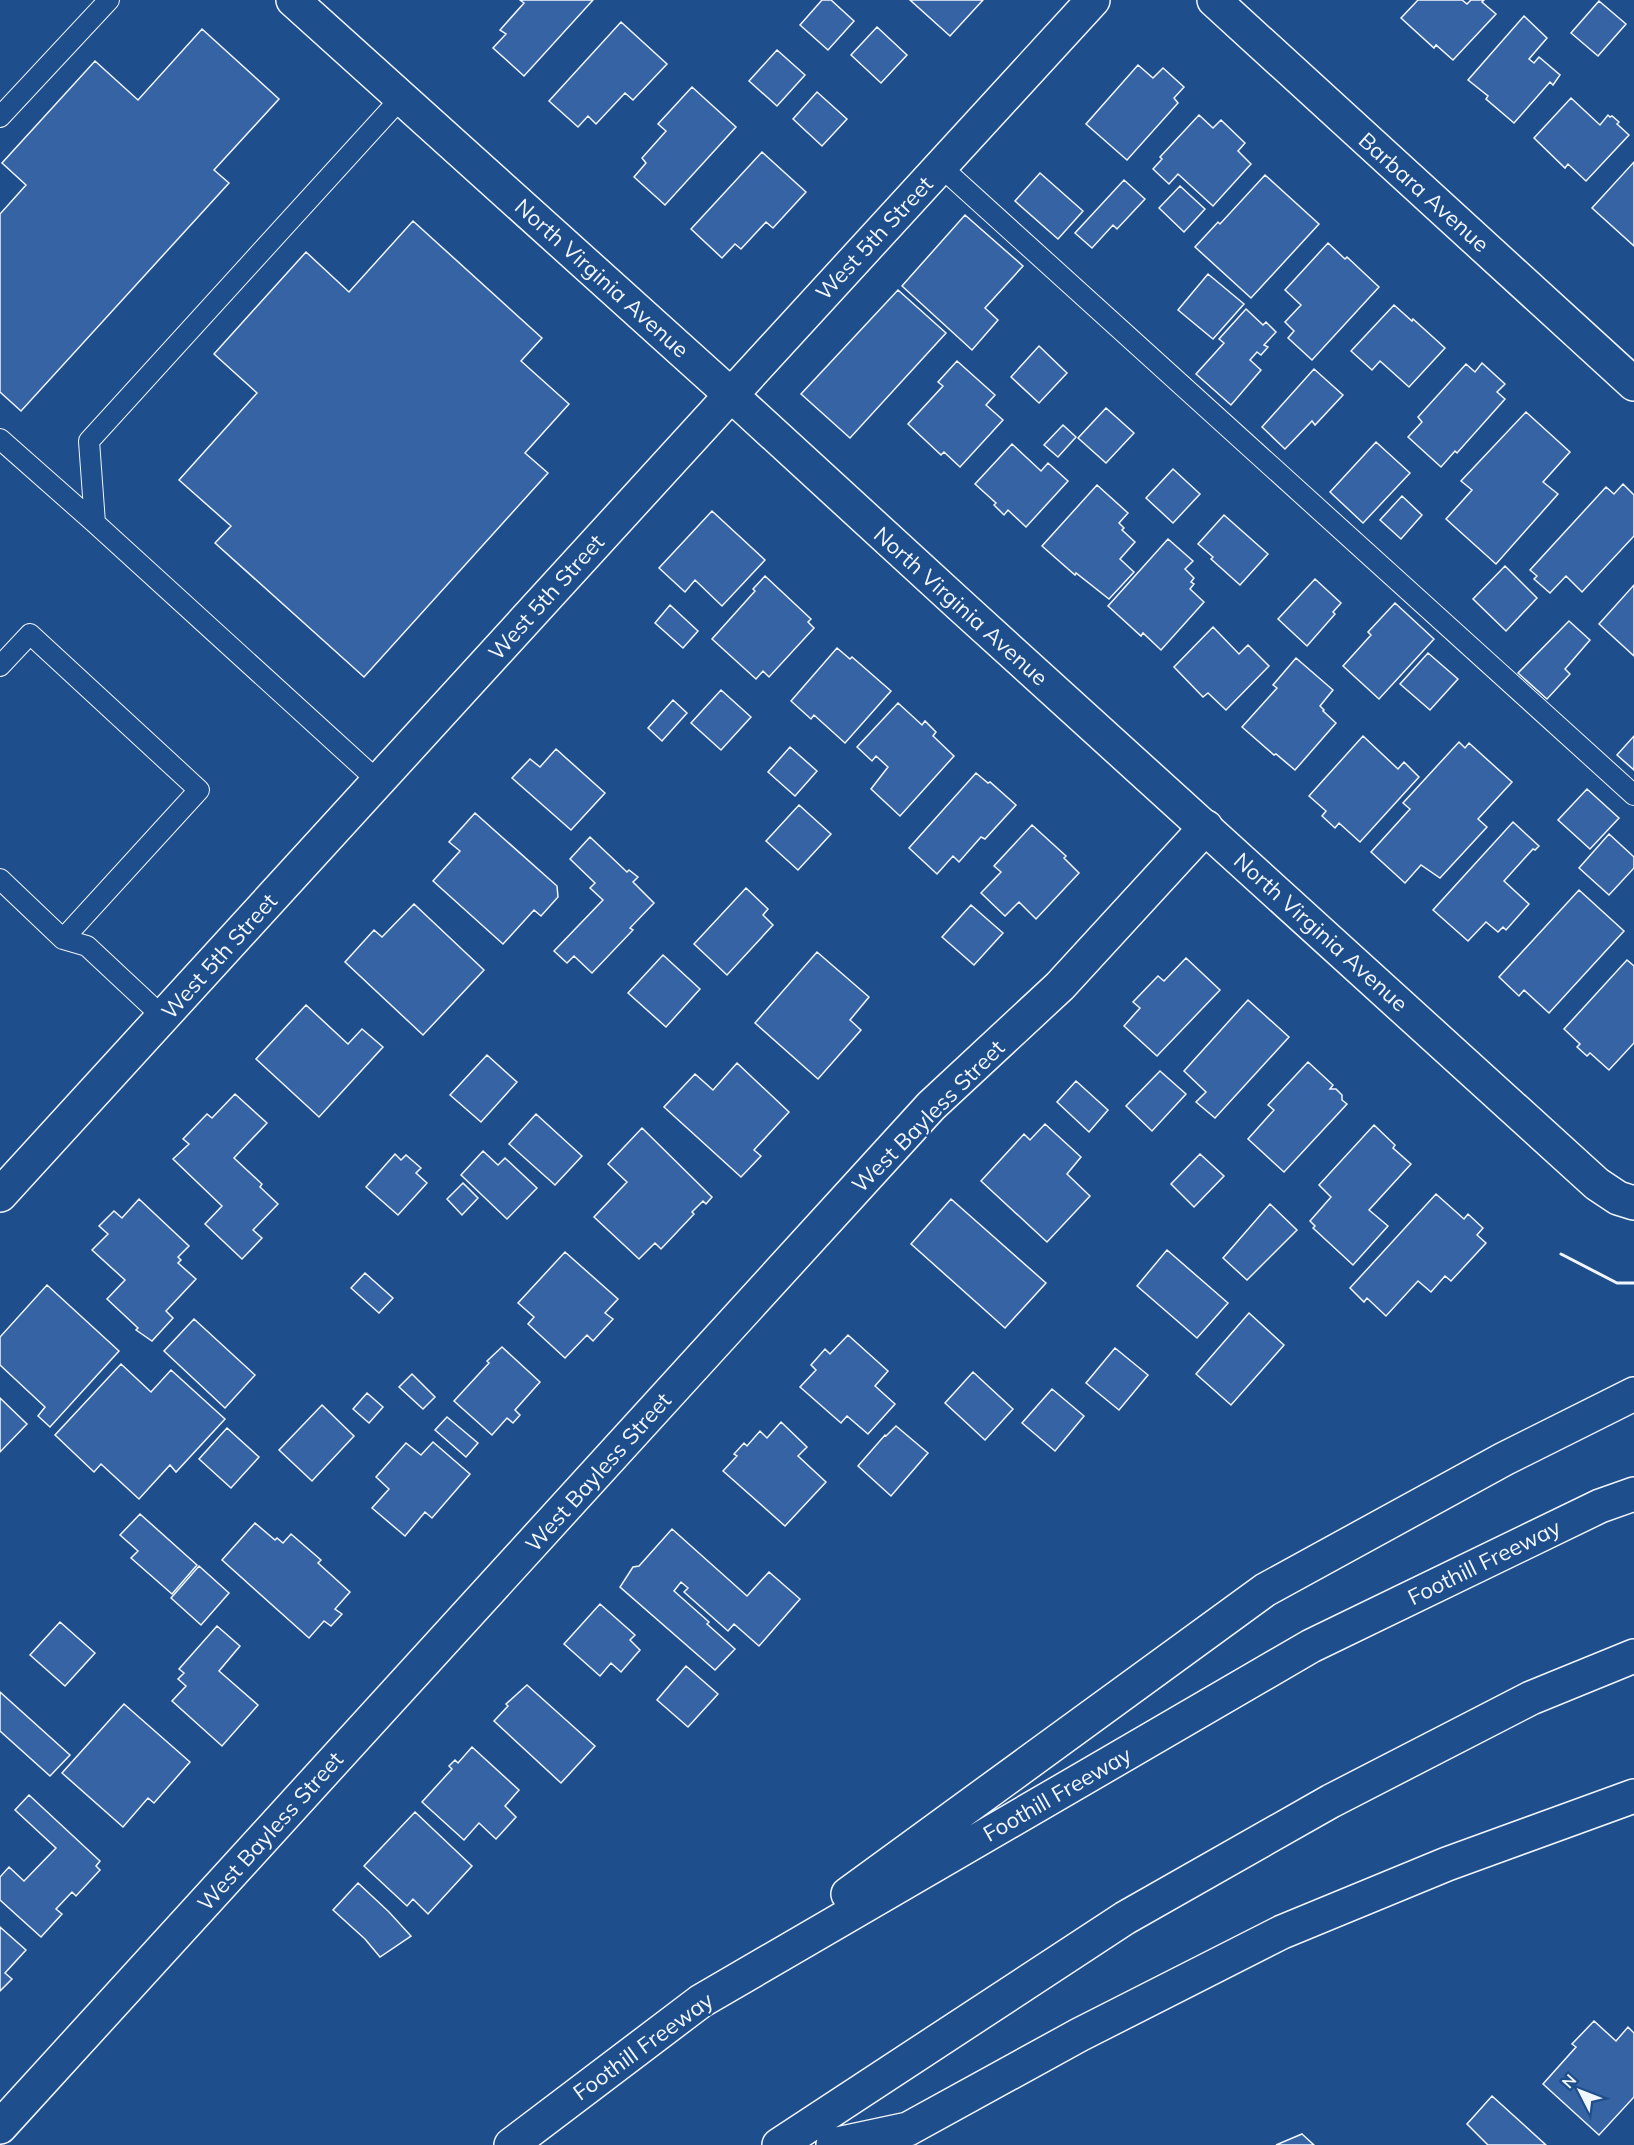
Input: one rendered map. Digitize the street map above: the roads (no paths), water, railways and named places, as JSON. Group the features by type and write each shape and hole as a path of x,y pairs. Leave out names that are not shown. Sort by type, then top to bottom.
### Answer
{"main road":[{"name":"North Virginia Avenue","path":"293,0 731,394 1598,1184 1618,1198 1634,1203"},
{"name":"West 5th Street","path":"0,1195 1093,0"},
{"name":"Barbara Avenue","path":"1214,0 1634,384"},
{"name":"West Bayless Street","path":"0,2127 931,1106 1060,986 1206,827"},
{"path":"701,2001 1265,1590 1504,1458 1634,1394"},
{"name":"Foothill Freeway","path":"511,2145 701,2001 1311,1646 1600,1506 1634,1494"},
{"path":"779,2145 1125,1918 1238,1853 1331,1800 1521,1704 1634,1656"},
{"path":"833,2145 908,2129 1079,2035 1282,1932 1447,1864 1634,1796"}],"lane":[{"path":"0,117 109,0"},
{"path":"95,523 89,441 402,98"},
{"path":"940,166 1634,795"},
{"path":"0,439 378,781"},
{"path":"0,666 30,634 199,790 63,939"},
{"path":"0,879 63,939 87,946 163,1017"}]}
